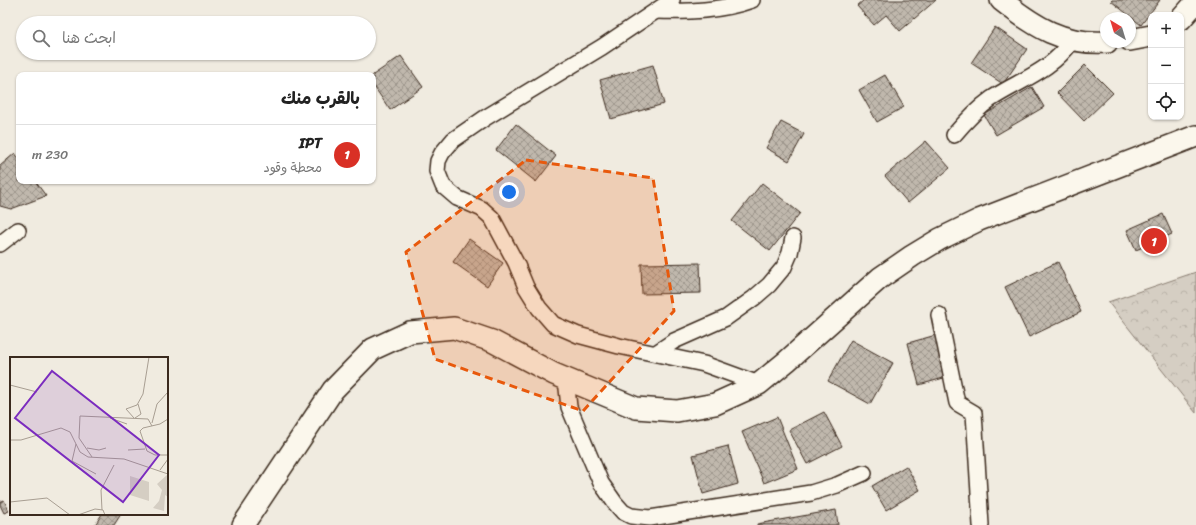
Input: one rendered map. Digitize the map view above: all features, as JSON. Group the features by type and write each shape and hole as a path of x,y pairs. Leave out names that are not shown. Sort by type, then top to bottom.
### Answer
{"main road":[{"path":"1001,0 1048,32 1072,40 1090,43 1100,42"},
{"path":"1184,16 1196,2"},
{"path":"1136,39 1148,37"},
{"path":"243,525 333,390 373,350 410,332 454,328 492,341 554,374 636,408 676,411 715,404 759,384 805,346 880,278 940,239 979,220 1196,136"}],"street":[{"path":"672,0 602,47 453,140 442,153 438,161 437,171 443,186 457,198 482,209 492,218 516,263 526,288 538,308 553,324 578,335 619,346 704,364 759,384"},
{"path":"656,11 689,12 717,9 732,7 752,0"},
{"path":"954,135 965,122 991,99 1045,69 1058,58 1072,40"},
{"path":"0,244 18,230"},
{"path":"656,353 674,341 726,318 754,298 769,285 784,268 790,253 793,238"},
{"path":"939,315 957,403 974,413 981,525"},
{"path":"566,379 569,407 601,483 623,512 631,516 650,518 811,493 837,485 864,473"}],"highlighted area":[{"path":"526,160 653,178 674,311 583,411 435,359 406,252"}],"green space":[{"path":"1196,272 1196,413 1108,302"}],"building":[{"path":"864,0 936,0 900,31 886,15 874,25 857,6"},
{"path":"1160,0 1151,12 1148,12 1148,16 1141,25 1136,21 1136,12 1125,12 1111,1"},
{"path":"995,27 1027,49 1003,84 971,63"},
{"path":"401,56 423,87 390,110 376,89 376,73"},
{"path":"653,65 664,104 611,119 600,80"},
{"path":"1085,65 1113,93 1084,121 1057,93"},
{"path":"885,75 904,107 877,122 859,90"},
{"path":"1032,87 1044,107 996,135 984,115"},
{"path":"781,122 804,134 789,161 766,148"},
{"path":"516,124 556,156 536,182 496,150"},
{"path":"926,141 950,168 908,203 885,176"},
{"path":"15,153 16,184 37,184 46,196 11,209 0,206 0,166"},
{"path":"762,183 800,213 770,251 732,221"},
{"path":"1163,214 1172,234 1136,250 1127,230"},
{"path":"469,239 503,263 487,286 453,262"},
{"path":"1058,262 1081,312 1029,337 1005,287"},
{"path":"700,263 701,293 642,294 641,264"},
{"path":"936,335 947,377 919,385 908,343"},
{"path":"851,340 893,363 870,404 828,381"},
{"path":"824,412 842,446 807,464 789,430"},
{"path":"777,417 798,469 764,483 742,432"},
{"path":"728,446 738,484 703,494 693,455"},
{"path":"906,466 920,490 886,510 872,486"},
{"path":"4,500 9,511 4,513 0,502"},
{"path":"836,510 838,525 757,525 757,524"},
{"path":"101,515 120,515 114,525 95,525"}],"place":[{"name":"IPT","path":"1154,241"}]}
